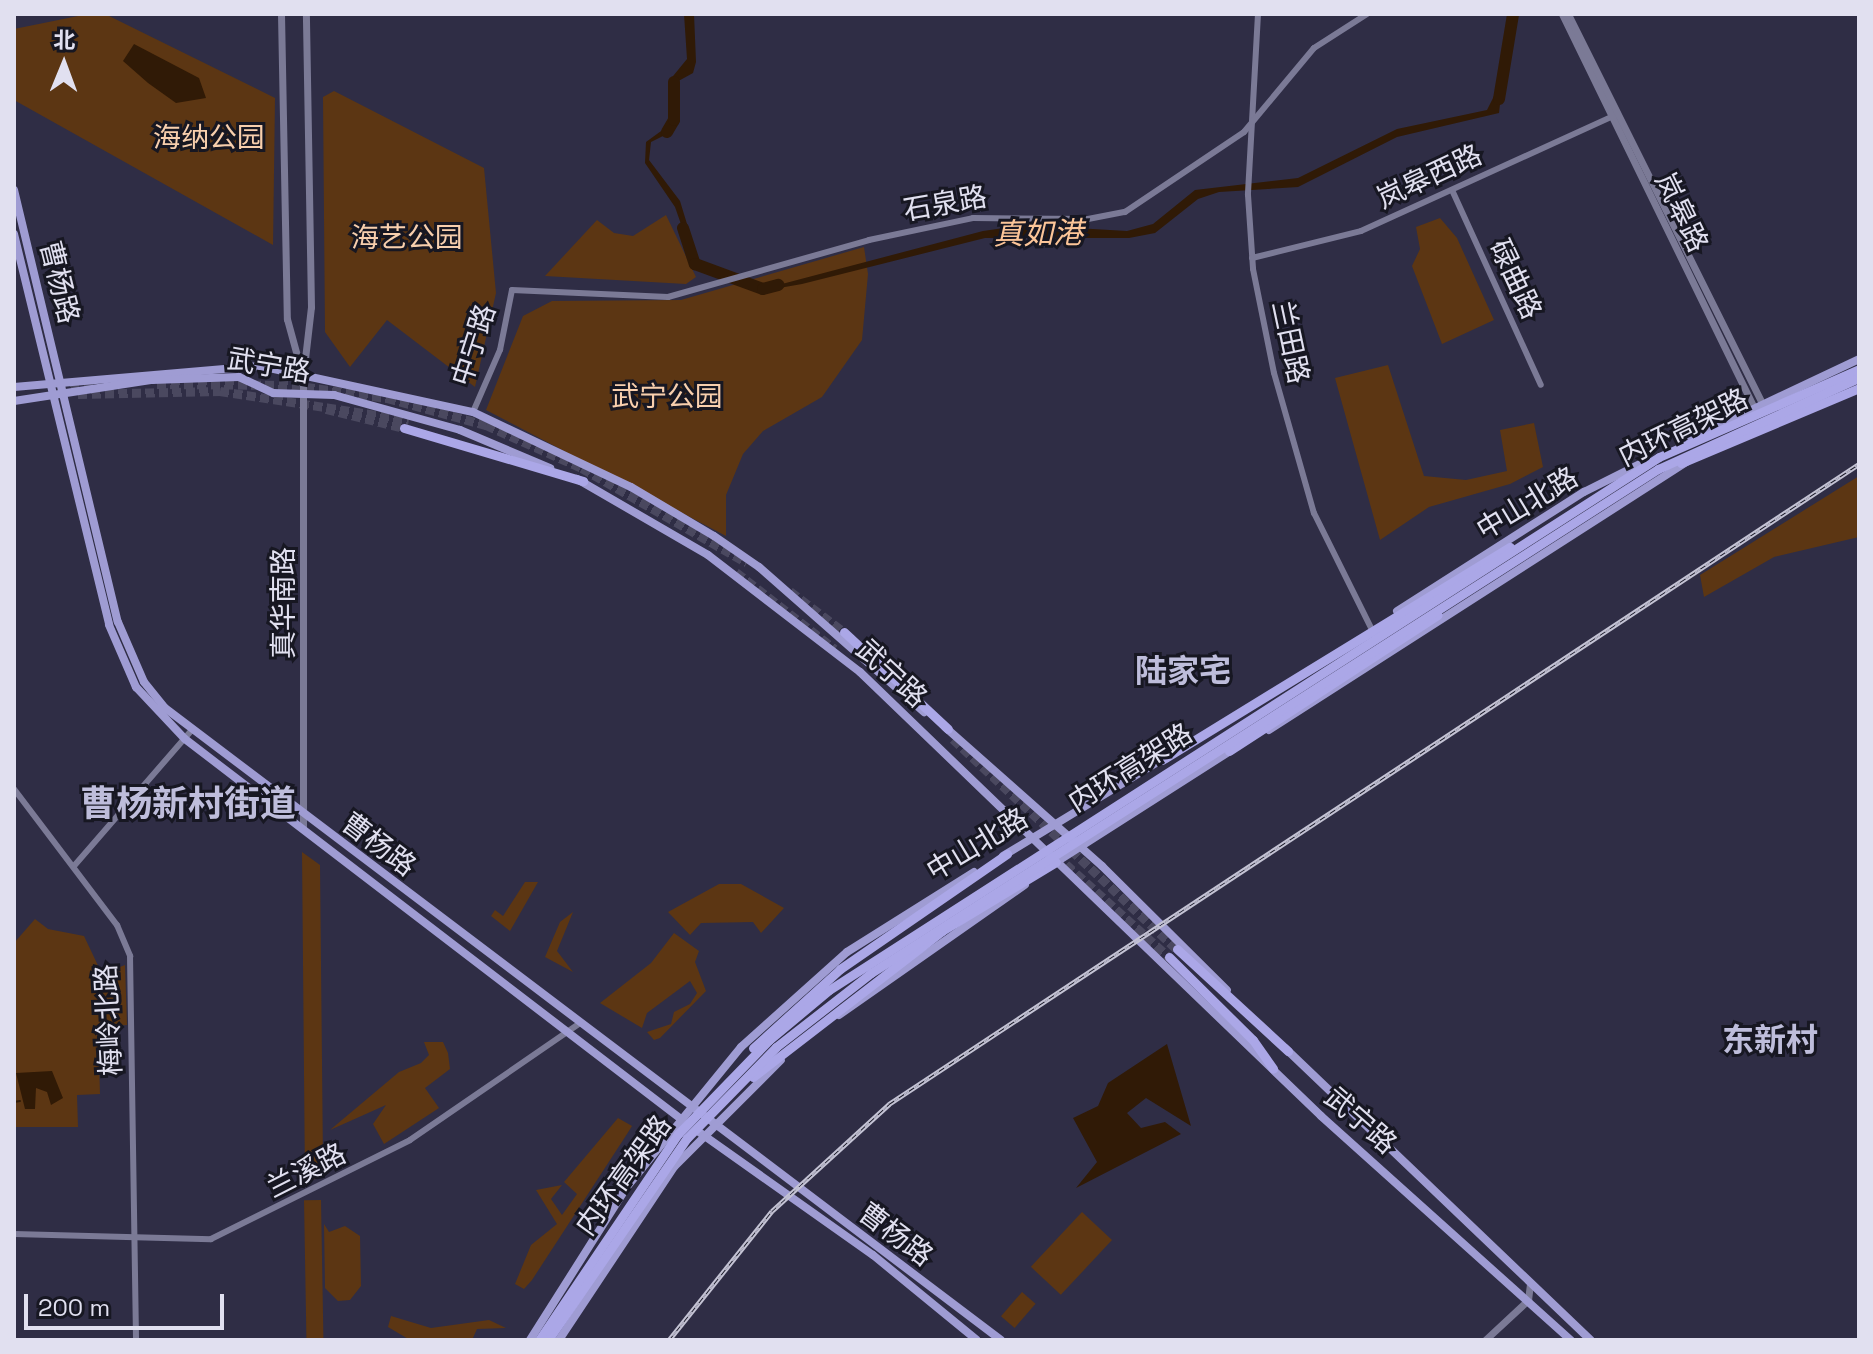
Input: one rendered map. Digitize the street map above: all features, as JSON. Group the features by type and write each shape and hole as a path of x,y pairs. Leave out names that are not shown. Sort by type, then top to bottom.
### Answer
{"highway":[{"name":"内环高架路","path":"539,1340 650,1170 800,1013 889,947 1659,457 1859,369"},
{"name":"内环高架路","path":"548,1340 641,1197 713,1101 821,1010 947,920 1658,469 1859,378"},
{"path":"1658,469 1714,452 1859,387"},
{"path":"404,428 583,481"},
{"path":"1162,760 1259,695 1549,528"},
{"path":"1229,751 1314,698 1475,585"},
{"path":"844,632 948,729"},
{"path":"713,1101 808,995 1007,854"},
{"path":"713,1101 930,940 1056,862"},
{"path":"1177,949 1288,1051"},
{"path":"1169,957 1253,1040 1273,1069"}],"main road":[{"name":"真华南路","path":"281,14 287,319 303,376"},
{"name":"真华南路","path":"303,829 303,376 311,307 306,14"},
{"name":"岚皋路","path":"1562,14 1572,28"},
{"name":"岚皋路","path":"1568,14 1614,116 1768,427"},
{"name":"曹杨路","path":"14,190 128,652 151,691 188,735 303,813 1001,1340"},
{"name":"曹杨路","path":"14,234 120,656 136,687 188,735 303,829 679,1118 873,1255 977,1340"},
{"name":"中山北路","path":"530,1340 598,1228 679,1118 758,1030 837,960 1053,824 1162,760 1584,492 1758,405 1859,359"},
{"name":"武宁路","path":"14,387 61,378 260,366 473,412 631,487 714,536 759,567 1079,846 1288,1051 1591,1340"},
{"name":"武宁路","path":"14,401 152,380 239,377 303,398 334,395 460,430 583,481 708,555 798,621 1033,839 1273,1069 1571,1340"},
{"name":"中山北路","path":"559,1340 646,1205 703,1135 818,1030 1079,846 1229,751 1388,658 1664,476 1859,387"},
{"path":"1485,1340 1528,1300 1530,1284"}],"street":[{"name":"兰田路","path":"1258,14 1255,122 1248,195 1252,258 1274,373 1314,513 1370,629 1388,658"},
{"name":"石泉路","path":"512,290 668,297 749,273 973,218 1116,215 1255,122 1314,48 1367,14"},
{"name":"岚皋西路","path":"1252,258 1361,231 1614,116"},
{"name":"碌曲路","path":"1452,190 1541,385"},
{"name":"中宁路","path":"473,412 500,350 512,290"},
{"path":"74,866 188,735"},
{"name":"梅岭北路","path":"14,789 117,925 130,956 136,1340"},
{"name":"兰溪路","path":"14,1234 211,1239 294,1202 410,1140 580,1023"}],"green space":[{"name":"海纳公园","path":"88,14 105,14 275,98 273,245 14,100 14,29"},
{"name":"海艺公园","path":"334,91 484,168 496,293 475,387 387,320 350,367 325,332 323,97"},
{"path":"666,215 696,277 686,284 545,276 597,220 614,233 633,236"},
{"path":"1440,218 1457,238 1494,320 1442,344 1412,266 1420,249 1416,227"},
{"name":"武宁公园","path":"864,247 868,274 862,340 822,397 763,431 743,454 726,495 726,536 486,410 523,316 552,301 681,300"},
{"path":"1388,365 1424,476 1466,480 1507,471 1500,430 1534,423 1543,467 1510,484 1429,507 1380,540 1335,378"},
{"path":"1859,476 1859,537 1774,557 1704,597 1700,575"},
{"path":"302,852 320,865 323,1160 329,1173 305,1183"},
{"path":"525,882 538,882 510,931 491,916 495,910 503,916"},
{"path":"719,884 741,884 784,908 761,933 753,922 701,923 690,935 668,912"},
{"path":"573,912 557,951 573,972 545,957 560,922"},
{"path":"35,919 48,929 84,936 102,974 125,965 127,1025 98,1027 100,1094 77,1095 78,1127 14,1127 14,943"},
{"path":"674,933 699,951 695,962 706,991 660,1038 654,1040 647,1032 671,1024 674,1012 690,1004 697,993 690,981 647,1013 642,1028 600,1003 651,963"},
{"path":"424,1042 443,1042 448,1053 450,1069 425,1088 439,1108 384,1144 373,1124 386,1105 330,1130 399,1072 421,1063 429,1055"},
{"path":"618,1118 632,1126 532,1280 524,1289 515,1284 531,1245 557,1224 536,1190 562,1185 551,1199 562,1215 577,1194 564,1182"},
{"path":"304,1200 321,1200 323,1340 306,1340"},
{"path":"1082,1212 1112,1240 1061,1295 1031,1267"},
{"path":"324,1224 329,1232 345,1226 360,1236 361,1286 350,1300 338,1301 325,1288"},
{"path":"1022,1292 1036,1304 1015,1328 1001,1316"},
{"path":"391,1316 431,1328 489,1320 506,1328 477,1329 472,1340 410,1340 388,1327"}],"water":[{"path":"684,14 694,14 696,62 693,73 673,84 673,131 651,142 649,160 680,201 698,260 733,273 727,275 695,264 675,207 645,163 646,142 668,126 669,81 687,59"},
{"path":"1510,14 1499,113 1397,137 1298,187 1219,192 1198,199 1155,233 1129,238 985,238 802,284 762,291 736,284 763,289 983,231 1025,225 1127,231 1153,224 1195,190 1298,178 1397,129 1487,110 1500,84"},
{"path":"134,44 199,78 206,98 176,103 148,83 123,61"},
{"path":"1167,1044 1191,1126 1146,1098 1127,1113 1141,1128 1165,1122 1181,1134 1076,1188 1097,1162 1073,1118 1098,1106 1108,1083"},
{"path":"52,1071 63,1098 51,1105 47,1092 36,1088 35,1109 25,1109 16,1073"}],"waterway":[{"name":"真如港","path":"1499,99 1513,14"},
{"name":"真如港","path":"667,132 674,120 674,82"},
{"name":"真如港","path":"683,228 695,264 763,289 778,285"},
{"path":"14,1102 20,1101"}],"tunnel":[{"path":"157,384 292,385 387,398 486,425 582,468 747,563"},
{"path":"57,387 98,385"},
{"path":"78,394 220,391 409,420"},
{"path":"326,409 404,428"},
{"path":"736,572 835,649"},
{"path":"790,591 844,632"},
{"path":"953,739 1177,949"},
{"path":"1056,855 1169,957"}],"railway":[{"path":"669,1340 772,1211 889,1104 1859,464"}],"district":[{"name":"陆家宅","path":"1183,671"},
{"name":"曹杨新村街道","path":"188,805"},
{"name":"东新村","path":"1770,1040"}]}
